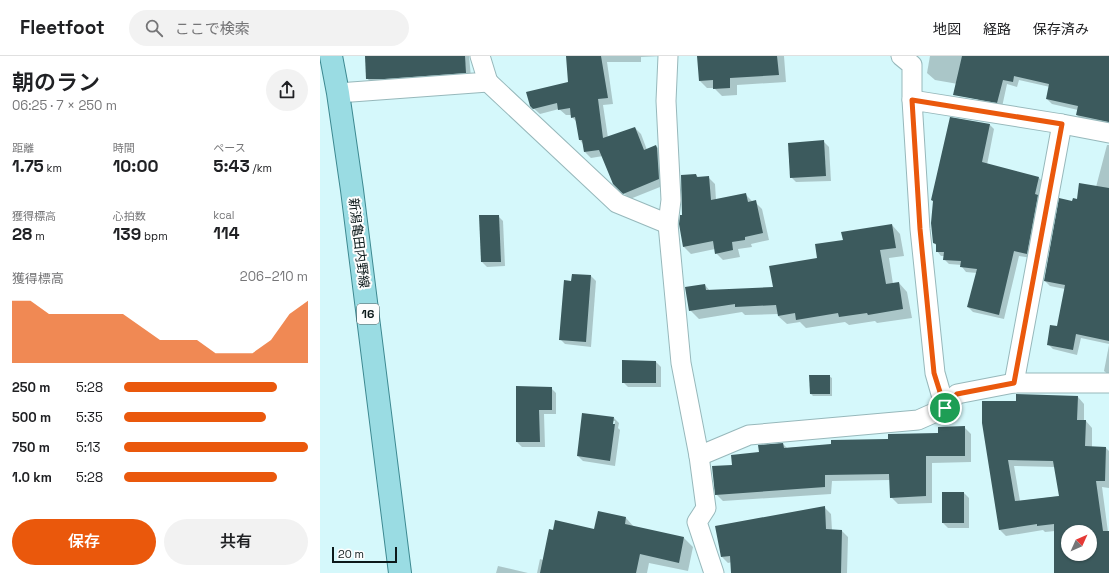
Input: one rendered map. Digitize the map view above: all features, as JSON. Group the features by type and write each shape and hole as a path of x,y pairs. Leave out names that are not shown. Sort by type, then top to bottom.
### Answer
{"main road":[{"name":"新潟亀田内野線","path":"331,56 352,190 400,573"}],"street":[{"path":"480,56 488,82 616,203 668,224"},
{"path":"668,56 666,100 671,200 668,224 681,364 699,456 706,508 697,522 714,573"},
{"path":"901,56 912,65 912,100 920,229 934,373 945,408"},
{"path":"338,93 488,82"},
{"path":"912,100 1109,132"},
{"path":"1014,383 1062,124"},
{"path":"699,456 749,435 918,420 945,408 957,394 1014,383 1109,383"}],"building":[{"path":"365,56 465,56 466,73 366,79"},
{"path":"566,56 601,56 608,98 598,99 603,138 635,127 644,150 656,145 659,179 623,194 613,184 599,150 584,152 582,140 579,140 575,117 571,118 570,108 558,110 557,103 533,109 530,106 526,92 568,82"},
{"path":"697,56 777,56 779,75 730,78 730,88 713,89 713,80 699,81"},
{"path":"962,56 1109,56 1109,122 1076,115 1078,106 1046,99 1049,84 1014,76 1013,82 1003,80 997,103 953,95"},
{"path":"950,117 990,124 982,162 1039,177 1035,194 1038,195 1027,254 1014,251 999,315 967,307 977,269 960,267 961,261 943,260 944,252 936,252 936,244 933,243 931,223 933,201 931,200"},
{"path":"824,140 826,176 790,178 788,143"},
{"path":"696,174 697,177 709,176 711,200 746,193 748,202 756,200 763,233 745,237 745,240 732,242 733,250 715,254 713,241 683,247 679,224 680,215 682,215 681,175"},
{"path":"1079,183 1109,188 1109,341 1076,334 1073,350 1047,345 1050,325 1057,326 1065,285 1044,281 1059,198 1072,201 1073,198 1077,199"},
{"path":"479,215 499,215 501,262 481,262"},
{"path":"892,224 896,248 880,250 886,284 899,282 903,309 868,315 867,313 839,317 838,313 796,320 795,313 778,316 776,305 735,307 735,304 689,311 685,287 705,284 706,290 773,287 769,266 817,258 815,244 843,240 841,232"},
{"path":"572,274 591,275 586,342 559,340 564,280 571,281"},
{"path":"622,360 656,361 656,383 622,383"},
{"path":"809,375 830,375 830,394 810,394"},
{"path":"516,386 552,387 552,410 539,410 540,442 516,442"},
{"path":"1016,394 1078,396 1077,420 1086,420 1085,446 1106,447 1105,481 1096,481 1103,531 1109,531 1109,573 1054,573 1054,524 1037,526 1037,524 999,530 982,423 982,401 1016,401","holes":["1008,460 1053,461 1059,496 1015,501"]},
{"path":"582,413 614,417 613,424 615,424 610,461 577,456"},
{"path":"965,426 965,456 926,456 926,496 890,498 889,474 825,475 825,487 715,495 712,466 732,465 731,455 759,452 758,445 783,443 784,448 831,444 831,440 888,439 888,434 938,433 938,427"},
{"path":"942,492 964,492 964,523 942,523"},
{"path":"825,506 826,529 842,530 841,573 731,573 730,556 721,557 715,526"},
{"path":"598,511 626,517 625,524 684,537 679,563 640,554 636,573 540,573 549,529 553,530 555,520 594,529"}],"route":[{"path":"912,100 1062,124 1014,383 957,394 945,408 934,373 920,229 912,100"}]}
